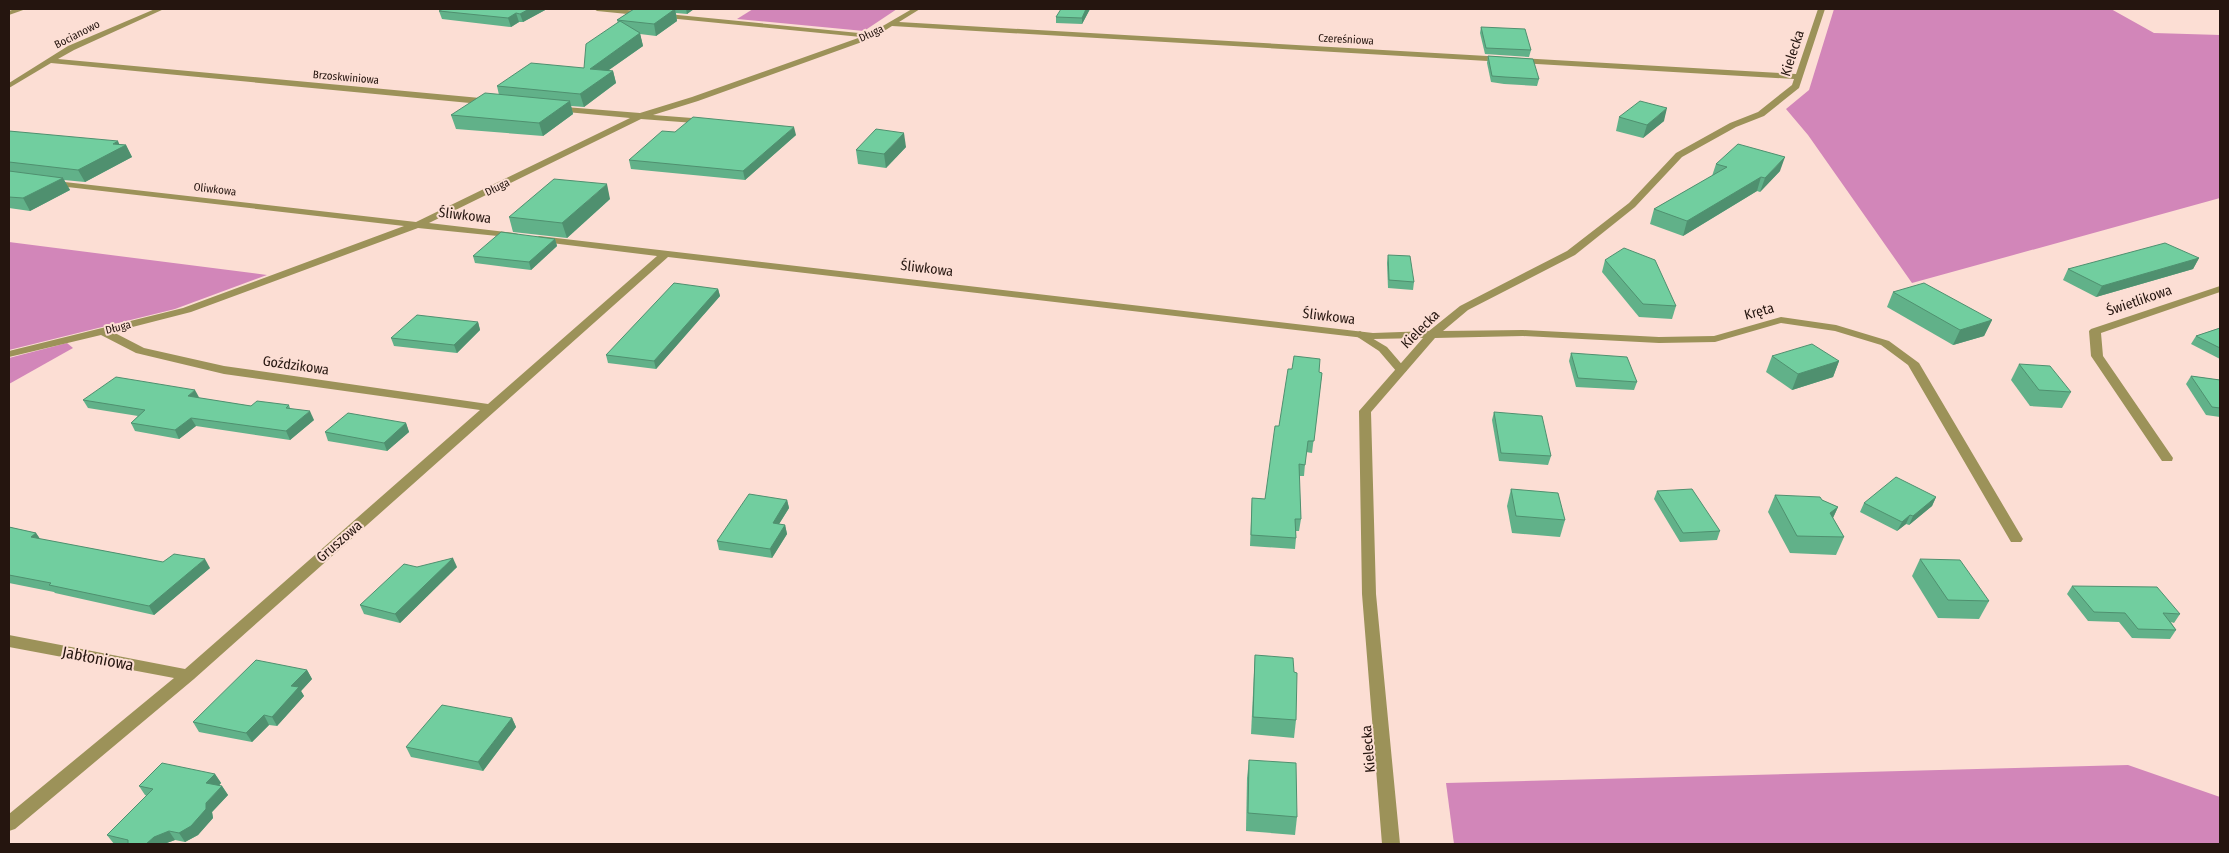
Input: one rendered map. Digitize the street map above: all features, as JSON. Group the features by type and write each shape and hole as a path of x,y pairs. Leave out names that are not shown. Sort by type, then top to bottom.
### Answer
{"street":[{"path":"9,13 22,9"},
{"name":"Bocianowo","path":"9,86 85,41 160,9"},
{"path":"597,9 870,36"},
{"name":"Długa","path":"9,354 187,310 419,224 640,116 695,99 870,36 916,9"},
{"name":"Kielecka","path":"1391,844 1369,594 1365,411 1432,335 1464,308 1571,253 1632,205 1679,155 1733,125 1760,114 1796,86 1822,9"},
{"name":"Czereśniowa","path":"890,24 1800,77"},
{"name":"Brzoskwiniowa","path":"50,61 502,103"},
{"path":"551,108 716,124"},
{"name":"Oliwkowa","path":"38,181 419,224"},
{"name":"Śliwkowa","path":"419,224 1360,334 1432,335"},
{"name":"Gruszowa","path":"9,824 188,675 666,253"},
{"name":"Świetlikowa","path":"2167,458 2097,356 2095,331 2220,289"},
{"name":"Kręta","path":"1432,335 1523,333 1659,340 1715,339 1781,320 1836,328 1886,343 1913,363 2016,538"},
{"name":"Goździkowa","path":"103,331 140,351 224,370 491,408"},
{"path":"1360,334 1383,349 1401,370"},
{"name":"Jabłoniowa","path":"9,641 188,675"}],"shaded area":[{"path":"753,9 897,9 864,31 737,19"},
{"path":"1834,9 2111,9 2154,33 2220,35 2220,198 1912,283 1808,135 1786,109 1809,90"},
{"path":"9,242 267,275 175,309 9,350"},
{"path":"67,343 73,348 9,384 9,358"},
{"path":"2128,765 2220,797 2220,844 1454,844 1446,783"}],"building":[{"path":"443,9 529,9 508,18 439,11"},
{"path":"634,9 675,9 654,24 617,20"},
{"path":"1061,9 1086,9 1082,18 1056,17"},
{"path":"620,21 640,33 590,69 613,71 580,94 497,86 531,63 584,68 586,44"},
{"path":"1481,27 1525,29 1531,50 1486,48"},
{"path":"1488,56 1533,59 1539,79 1492,76"},
{"path":"485,93 570,101 539,123 451,115"},
{"path":"1640,101 1667,108 1647,125 1619,117"},
{"path":"693,117 794,127 743,171 629,160 662,131 675,132"},
{"path":"876,129 904,133 884,154 856,150"},
{"path":"9,131 118,141 113,144 126,145 78,170 9,162"},
{"path":"1738,144 1785,157 1765,178 1761,177 1687,221 1654,209 1727,167 1716,164"},
{"path":"9,171 63,178 23,198 9,197"},
{"path":"554,179 607,184 562,223 509,217"},
{"path":"501,232 555,239 529,262 473,256"},
{"path":"2165,243 2199,258 2102,286 2068,269"},
{"path":"1624,248 1655,260 1676,306 1643,304 1605,260"},
{"path":"1388,255 1410,256 1414,282 1389,280"},
{"path":"674,283 718,289 654,361 606,355"},
{"path":"1924,283 1992,320 1960,330 1893,292"},
{"path":"417,315 478,322 454,345 391,338"},
{"path":"2220,328 2220,348 2196,336"},
{"path":"1812,344 1839,361 1798,374 1772,356"},
{"path":"1571,353 1627,357 1637,382 1578,378"},
{"path":"1294,356 1320,359 1319,372 1322,373 1314,441 1308,441 1305,465 1299,464 1301,519 1295,519 1296,538 1251,535 1252,498 1265,499 1275,426 1279,426 1288,369 1292,369"},
{"path":"2019,364 2050,366 2071,392 2039,390"},
{"path":"2191,376 2220,380 2220,408 2212,407"},
{"path":"116,377 195,390 188,396 251,406 257,401 289,405 286,408 310,411 286,431 191,418 175,430 131,423 145,410 83,400"},
{"path":"1494,412 1542,416 1551,456 1501,453"},
{"path":"348,413 406,423 384,443 325,432"},
{"path":"1896,477 1936,497 1913,516 1910,515 1902,522 1864,503"},
{"path":"1511,489 1558,493 1565,520 1516,516"},
{"path":"1692,489 1720,531 1683,533 1657,491"},
{"path":"749,494 787,500 773,523 785,525 770,549 717,541"},
{"path":"1775,495 1820,497 1822,500 1838,507 1830,513 1844,537 1797,536"},
{"path":"9,527 36,533 31,537 163,562 174,554 205,559 149,606 9,575"},
{"path":"453,558 395,614 360,605 404,564 417,567"},
{"path":"1920,559 1960,560 1989,601 1948,600"},
{"path":"2072,586 2157,587 2180,614 2163,613 2176,630 2138,629 2125,613 2094,612"},
{"path":"1255,655 1293,658 1294,672 1297,673 1296,720 1253,717"},
{"path":"256,660 307,670 291,686 299,687 272,717 264,715 246,733 193,722"},
{"path":"442,705 512,718 478,762 406,747"},
{"path":"1249,760 1296,763 1297,817 1248,813"},
{"path":"162,763 215,774 206,783 222,786 206,803 206,809 191,826 179,833 169,831 154,837 146,844 128,844 128,840 107,835 153,789 139,786"}]}
